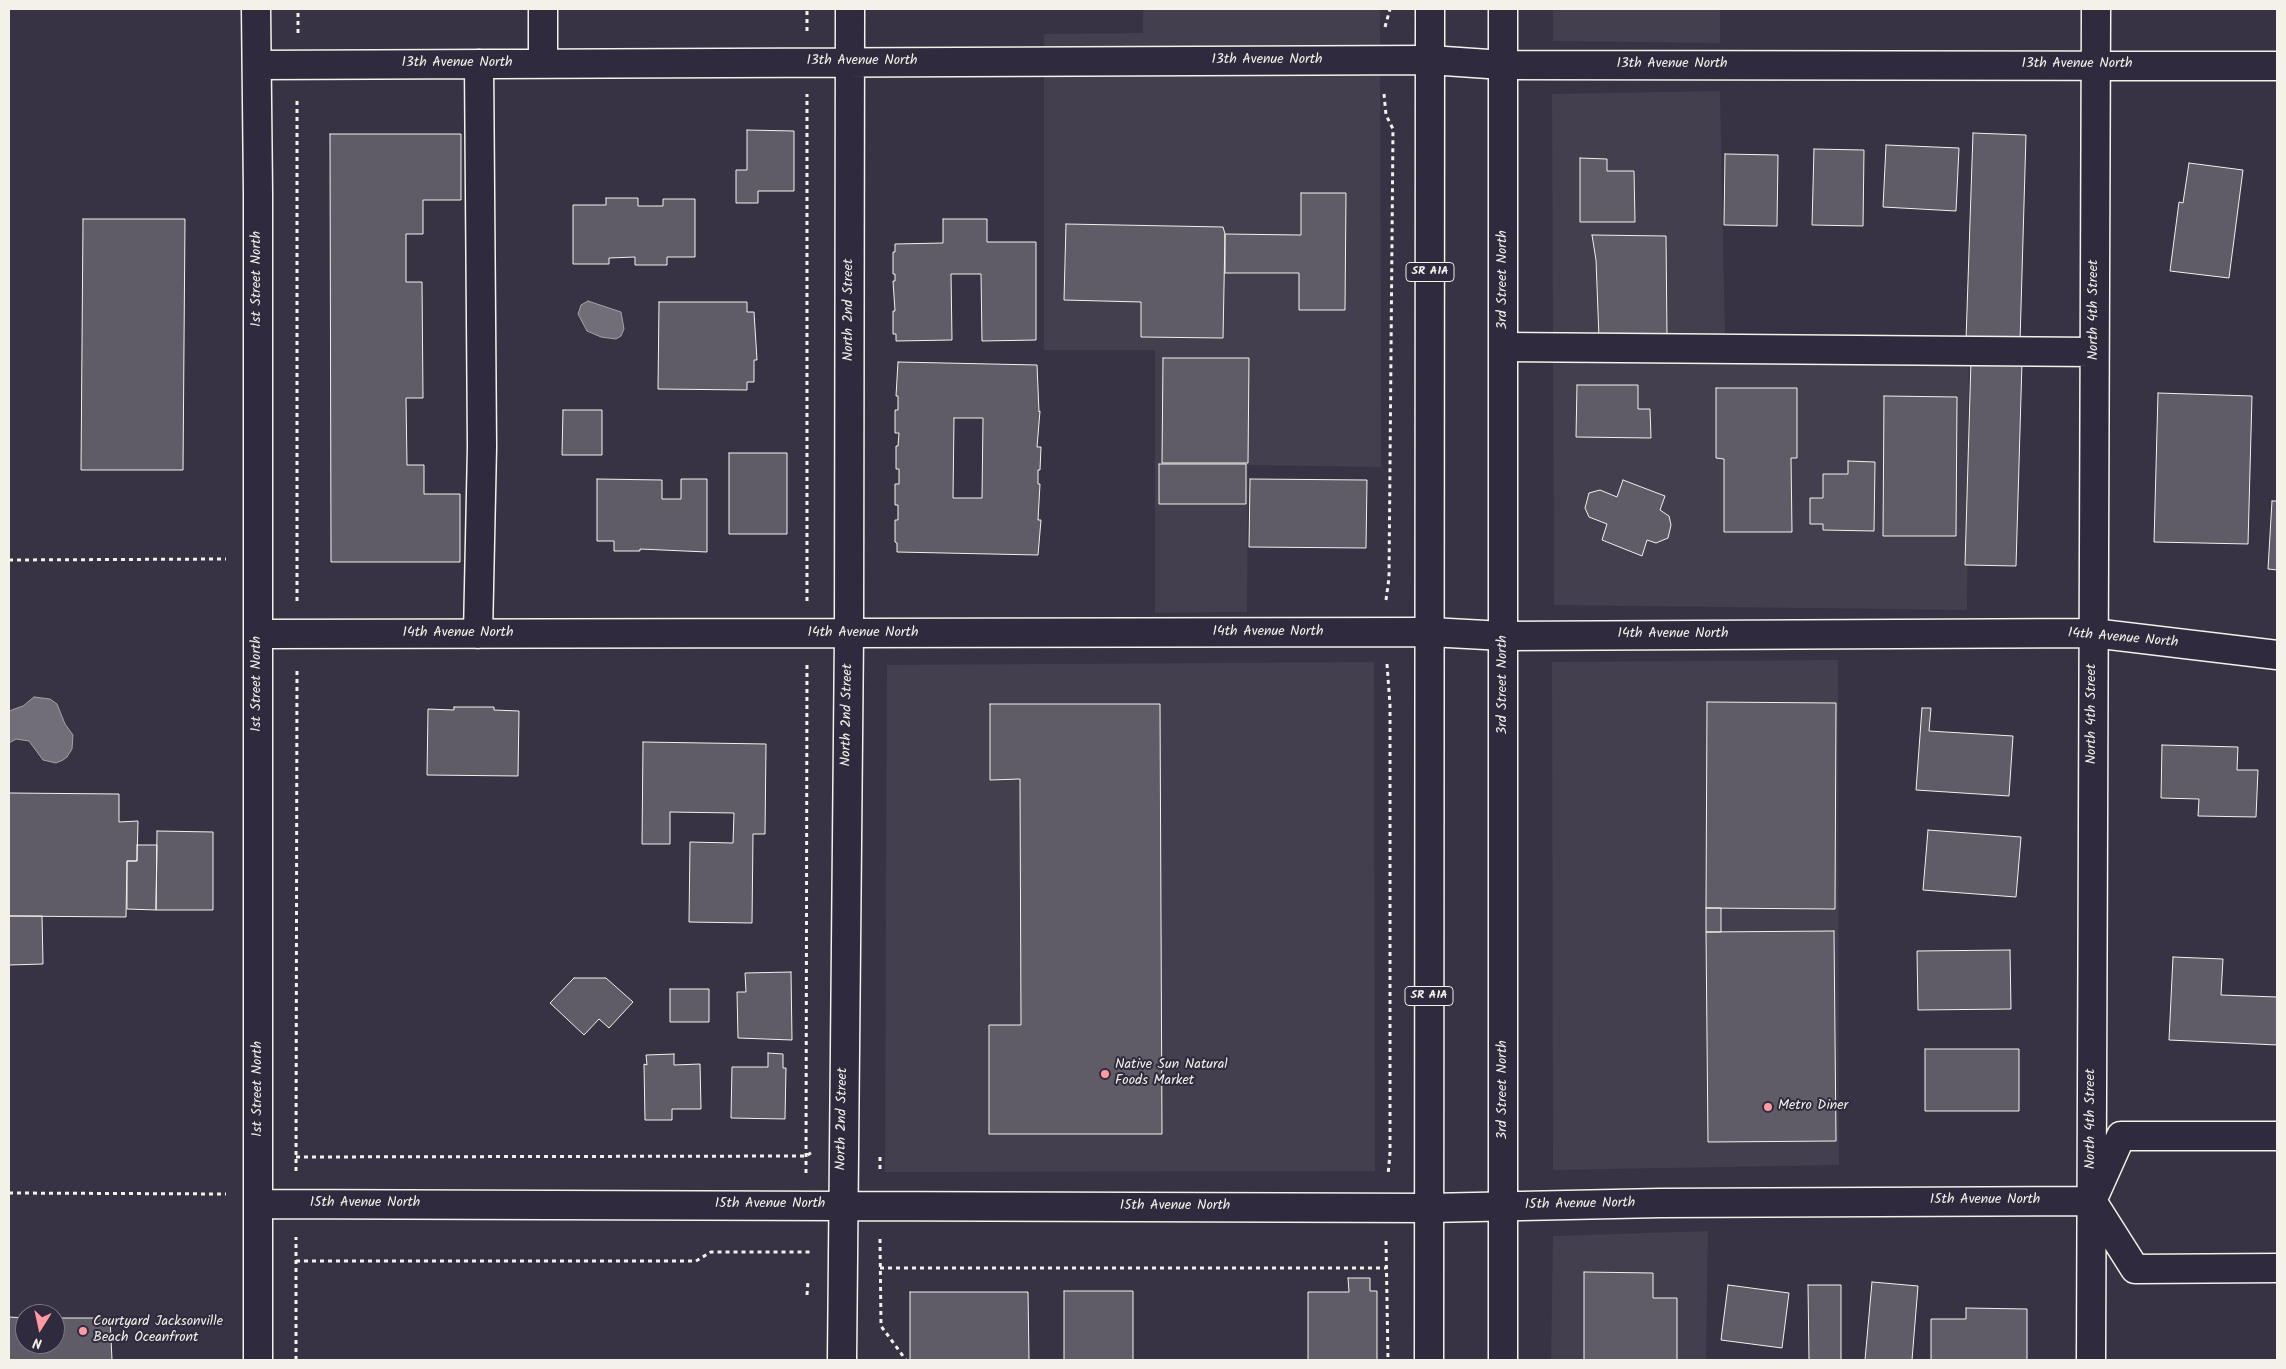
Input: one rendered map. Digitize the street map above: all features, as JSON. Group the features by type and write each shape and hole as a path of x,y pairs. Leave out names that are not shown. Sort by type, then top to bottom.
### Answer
{"street":[{"name":"1st Street North","path":"256,9 258,1360"},
{"path":"542,64 543,9"},
{"name":"North 2nd Street","path":"842,1360 849,634 850,9"},
{"name":"SR A1A","path":"1430,9 1430,1360"},
{"name":"3rd Street North","path":"1503,9 1503,1360"},
{"name":"North 4th Street","path":"2091,1360 2096,9"},
{"name":"13th Avenue North","path":"257,65 1430,60 1503,65 2277,66"},
{"path":"478,634 482,447 480,64"},
{"path":"1504,347 2094,352"},
{"name":"14th Avenue North","path":"258,634 1430,632 1504,636 2093,633 2277,655"},
{"path":"2277,1136 2121,1136 2092,1201 2135,1269 2277,1268"},
{"name":"15th Avenue North","path":"258,1204 1429,1208 1670,1203 2092,1201"}],"path":[{"path":"296,1360 298,9"},
{"path":"808,9 805,1205 806,1231 815,1258"},
{"path":"1388,1360 1386,1268 1390,1152 1390,705 1386,590 1389,578 1393,129 1386,115 1384,60 1386,18 1390,9"},
{"path":"9,560 258,559"},
{"path":"296,1157 806,1156 811,1152 843,1152"},
{"path":"9,1193 223,1193 258,1204"},
{"path":"296,1261 696,1260 711,1252 812,1252"},
{"path":"842,1252 880,1252"},
{"path":"880,1268 1386,1268"},
{"path":"807,1302 807,1283 810,1278"}],"shaded area":[{"path":"1143,9 1380,9 1381,467 1248,465 1247,612 1155,613 1155,350 1044,350 1044,34 1143,33"},
{"path":"1553,9 1720,9 1720,43 1553,41"},
{"path":"1720,91 1725,337 1969,339 1967,610 1554,605 1552,94"},
{"path":"588,301 621,312 624,329 621,336 616,339 601,337 587,331 578,314 581,305"},
{"path":"1838,660 1839,1165 1553,1170 1552,662"},
{"path":"1374,662 1375,1171 885,1172 887,665"},
{"path":"34,697 50,699 57,704 65,724 73,735 72,749 67,757 56,763 43,760 29,741 16,739 9,743 9,711 23,706"},
{"path":"1708,1231 1706,1360 1551,1360 1553,1236"}],"building":[{"path":"747,130 794,131 794,191 758,191 758,203 736,203 736,170 747,170"},
{"path":"1973,133 2026,135 2020,342 1966,340"},
{"path":"330,134 461,134 461,200 423,200 423,234 406,234 406,282 422,282 423,398 406,398 407,465 424,465 424,494 460,494 460,562 331,562"},
{"path":"1886,145 1959,148 1956,211 1883,207"},
{"path":"1814,149 1864,150 1863,226 1812,225"},
{"path":"1725,154 1778,155 1777,226 1724,225"},
{"path":"1580,158 1607,159 1607,171 1634,171 1635,222 1580,222"},
{"path":"2189,163 2243,170 2229,278 2170,271 2179,202 2183,203"},
{"path":"1301,193 1346,193 1345,310 1299,310 1299,273 1225,273 1225,234 1301,235"},
{"path":"606,198 638,198 638,206 663,206 663,199 695,199 695,257 667,257 667,265 635,265 635,257 609,258 609,264 573,264 573,205 606,205"},
{"path":"83,219 185,219 183,470 81,470"},
{"path":"943,219 987,219 987,242 1036,242 1036,340 982,341 981,274 951,274 952,340 896,341 896,334 893,334 893,311 895,311 893,281 895,281 895,274 893,274 893,252 895,252 895,244 943,243"},
{"path":"1066,224 1223,227 1225,234 1223,338 1141,337 1141,302 1064,300"},
{"path":"1592,235 1666,236 1667,338 1599,338 1596,260"},
{"path":"659,302 747,302 747,312 754,312 757,360 754,360 754,382 747,382 747,390 658,389"},
{"path":"1163,358 1249,358 1248,463 1162,463"},
{"path":"1971,360 2022,362 2016,566 1965,565"},
{"path":"898,362 1037,365 1040,411 1037,447 1041,447 1040,470 1038,470 1038,484 1040,484 1038,520 1041,520 1038,555 897,552 895,520 898,520 898,505 895,505 895,484 899,484 899,469 896,469 896,446 898,446 899,433 895,433 895,410 898,410 898,396 896,396","holes":["954,418 983,418 982,498 953,498"]},
{"path":"1577,385 1638,385 1638,409 1650,409 1651,438 1576,437"},
{"path":"1716,388 1797,388 1797,458 1791,458 1792,532 1724,532 1724,459 1716,458"},
{"path":"2158,393 2252,396 2248,544 2154,542"},
{"path":"1884,396 1957,397 1956,536 1883,536"},
{"path":"563,410 602,410 602,455 562,455"},
{"path":"729,453 787,453 787,534 729,534"},
{"path":"1848,461 1875,462 1874,531 1823,530 1823,524 1810,524 1810,498 1823,498 1823,474 1848,474"},
{"path":"1159,464 1246,464 1246,504 1159,504"},
{"path":"597,479 662,480 662,499 681,499 681,479 707,479 707,552 640,549 640,551 614,551 614,541 597,541"},
{"path":"1250,479 1367,480 1366,548 1249,547"},
{"path":"1623,480 1665,496 1660,510 1669,516 1671,525 1668,538 1656,543 1647,540 1642,556 1602,540 1607,524 1589,517 1585,508 1589,493 1600,490 1617,497"},
{"path":"2272,501 2277,501 2277,570 2268,569"},
{"path":"1707,702 1836,703 1835,909 1706,908"},
{"path":"990,704 1160,704 1162,1134 989,1134 989,1025 1021,1025 1020,779 990,780"},
{"path":"454,707 494,707 494,710 519,711 518,776 427,775 428,709 454,710"},
{"path":"1922,708 1931,708 1929,731 2013,736 2009,796 1916,790"},
{"path":"643,742 766,744 765,834 753,834 752,923 689,922 690,842 733,843 734,813 670,812 670,844 642,844"},
{"path":"2162,745 2238,747 2237,770 2258,770 2256,817 2198,816 2199,799 2161,798"},
{"path":"9,793 119,794 119,822 138,821 137,861 127,861 126,917 9,916"},
{"path":"1928,830 2021,837 2016,897 1923,890"},
{"path":"157,831 213,832 213,910 156,910"},
{"path":"137,845 157,845 156,910 127,909 127,861 137,861"},
{"path":"1706,908 1721,908 1721,932 1706,932"},
{"path":"9,916 42,916 43,964 9,965"},
{"path":"1834,931 1836,1141 1708,1142 1706,932"},
{"path":"2010,950 2011,1009 1918,1010 1917,951"},
{"path":"2173,957 2223,959 2221,995 2277,997 2277,1045 2169,1040"},
{"path":"791,972 792,1040 738,1038 737,992 746,992 745,973"},
{"path":"574,978 606,978 633,1002 609,1028 599,1019 584,1035 550,1003"},
{"path":"670,989 709,989 709,1022 670,1022"},
{"path":"1925,1049 2019,1049 2019,1111 1925,1111"},
{"path":"768,1053 783,1054 783,1068 786,1068 785,1119 731,1118 732,1067 768,1067"},
{"path":"674,1054 674,1065 700,1064 701,1109 672,1109 672,1120 645,1120 644,1064 647,1065 646,1055"},
{"path":"1584,1272 1653,1273 1653,1298 1677,1298 1677,1360 1584,1360"},
{"path":"1348,1278 1370,1278 1370,1291 1377,1291 1377,1360 1308,1360 1308,1292 1349,1292"},
{"path":"1872,1282 1918,1286 1912,1360 1865,1360"},
{"path":"1728,1285 1789,1293 1782,1348 1721,1340"},
{"path":"1808,1285 1841,1285 1841,1360 1809,1360"},
{"path":"1064,1291 1133,1291 1133,1360 1064,1360"},
{"path":"910,1292 1028,1292 1029,1360 910,1360"},
{"path":"1966,1308 2027,1309 2027,1360 1931,1360 1931,1319 1966,1319"},
{"name":"Courtyard Jacksonville Beach Oceanfront","path":"9,1317 15,1317 15,1354 65,1354 65,1318 110,1318 112,1360 9,1360"}],"place":[{"name":"Native Sun Natural Foods Market","path":"1105,1074"},
{"name":"Metro Diner","path":"1768,1107"},
{"name":"Courtyard Jacksonville Beach Oceanfront","path":"83,1331"}]}
